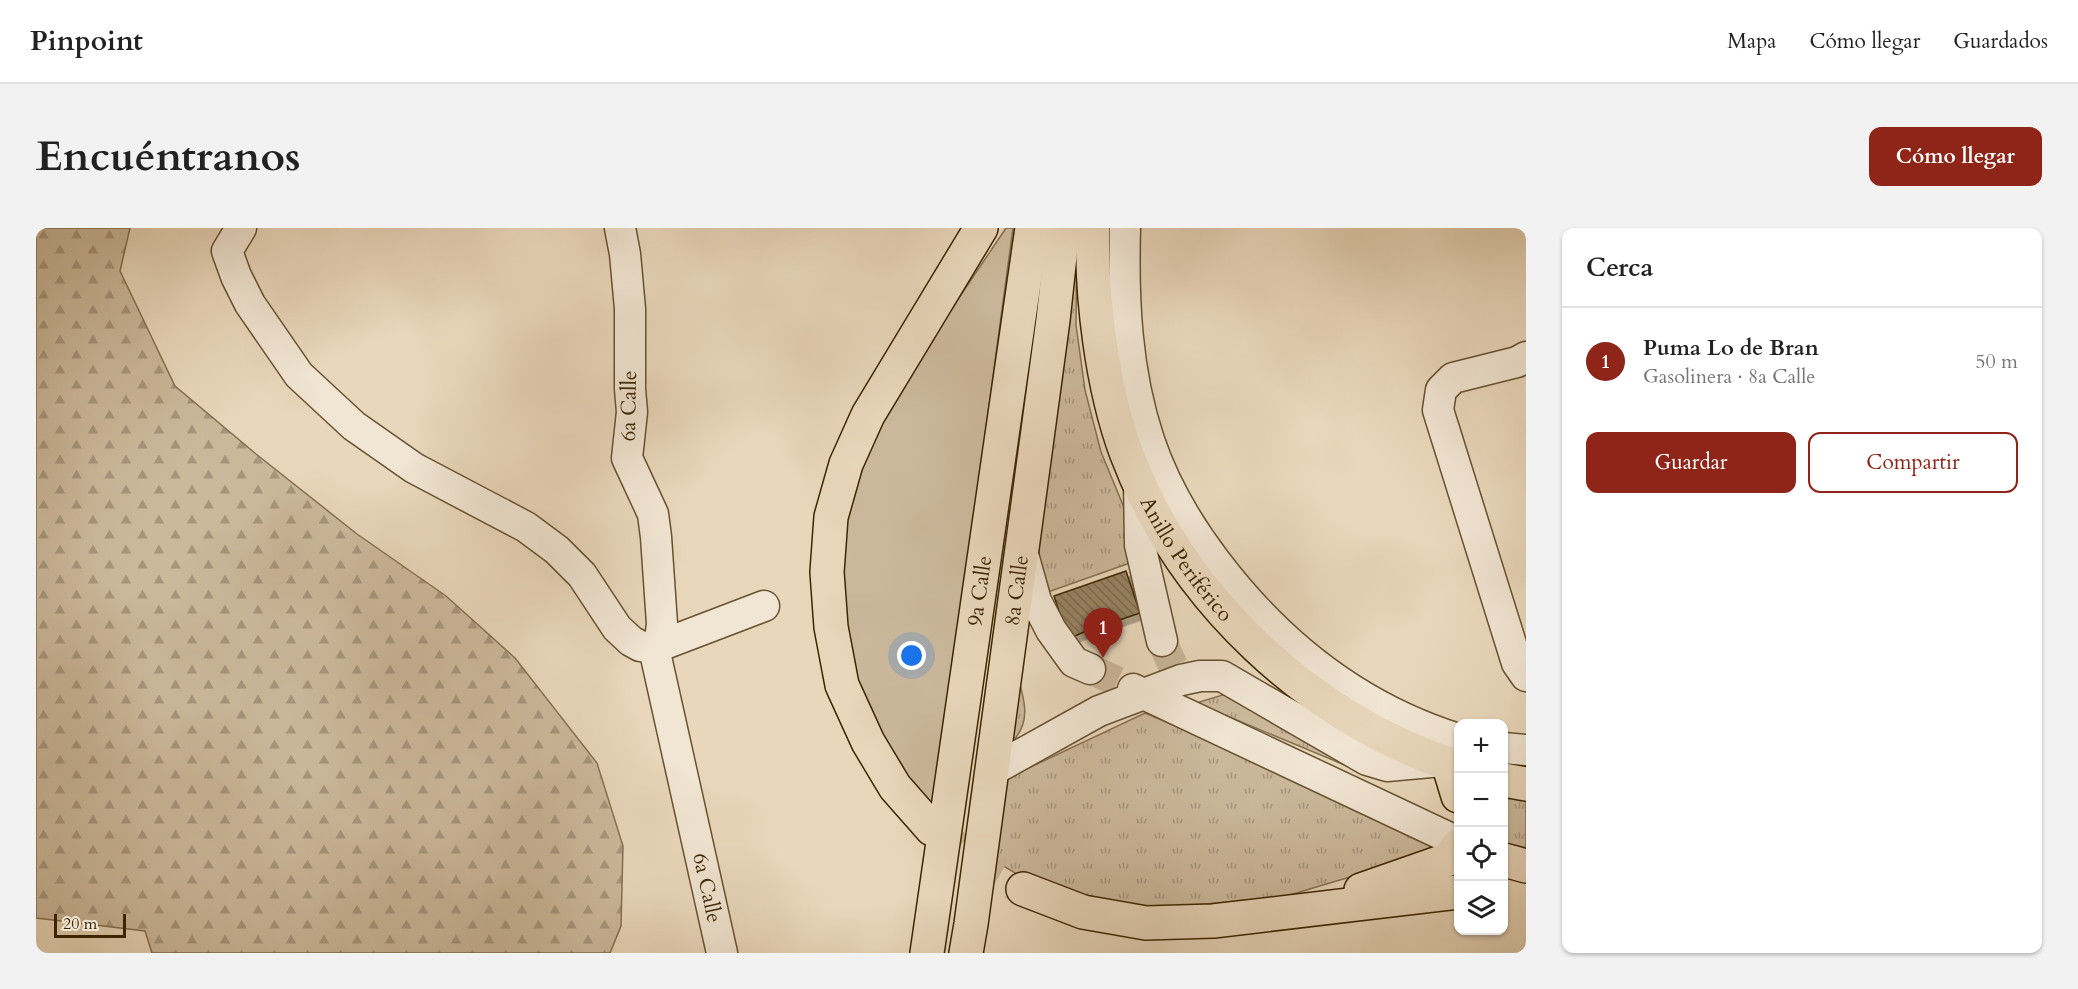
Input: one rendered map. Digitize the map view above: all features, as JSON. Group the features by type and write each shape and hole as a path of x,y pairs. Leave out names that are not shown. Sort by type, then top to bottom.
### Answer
{"main road":[{"path":"932,828 890,778 868,742 842,685 831,627 827,572 831,517 846,464 868,415 981,228"},
{"name":"9a Calle","path":"927,953 1032,228"},
{"name":"8a Calle","path":"966,953 1053,320 1063,228"},
{"name":"Anillo Periférico","path":"1093,228 1092,260 1097,313 1115,417 1139,480 1169,537 1193,573 1238,628 1264,653 1285,672 1341,712 1389,738 1452,757"},
{"path":"1452,757 1454,773"},
{"path":"1508,781 1526,784"},
{"path":"1294,912 1447,860 1454,850"},
{"path":"1508,861 1526,866"},
{"path":"1508,885 1526,882"},
{"path":"1023,889 1083,912 1146,923 1213,921 1454,892"}],"street":[{"path":"241,228 227,251 236,276 250,304 299,375 354,426 414,468 526,527 556,550 582,575 617,628 631,641 640,646 654,648 764,606"},
{"name":"6a Calle","path":"620,228 630,309 632,412 627,458 652,514 656,537 662,624 660,640 654,648 723,953"},
{"name":"Anillo Periférico","path":"1125,228 1125,318 1141,412 1156,460 1169,491 1189,525 1254,609 1293,647 1317,666 1406,720 1452,757"},
{"path":"1526,357 1517,362 1453,378 1442,390 1438,410 1517,663 1526,676"},
{"path":"1139,480 1140,545 1172,663 1200,676 1222,676 1367,760 1387,766 1452,757"},
{"path":"1021,549 1036,600 1051,630 1074,662 1090,669"},
{"path":"991,771 1099,711 1172,663"},
{"path":"1133,689 1454,842"},
{"path":"1508,748 1526,750"}],"green space":[{"path":"36,228 130,228 120,271 175,386 357,534 446,596 515,658 597,763 623,846 621,926 610,953 152,953 145,931 36,918"},
{"path":"1006,228 1013,228 935,806 913,791 895,764 850,665 840,534 876,421"},
{"path":"1077,228 1076,325 1085,390 1101,452 1125,510 1130,563 1045,593 1039,569 1036,495"},
{"path":"1015,668 1025,707 1022,726 1011,743"},
{"path":"1229,693 1347,766 1196,703"},
{"path":"1145,713 1444,836 1444,849 1283,897 1140,910 1039,887 990,858 999,782"},
{"path":"1508,793 1526,796 1526,853 1508,849"}],"building":[{"path":"1126,571 1140,613 1068,639 1054,596"}],"tunnel":[{"path":"1162,641 1173,666"},
{"path":"1090,669 1123,684"},
{"path":"932,829 974,860 1023,889"}],"place":[{"name":"Puma Lo de Bran","path":"1103,658"}]}
